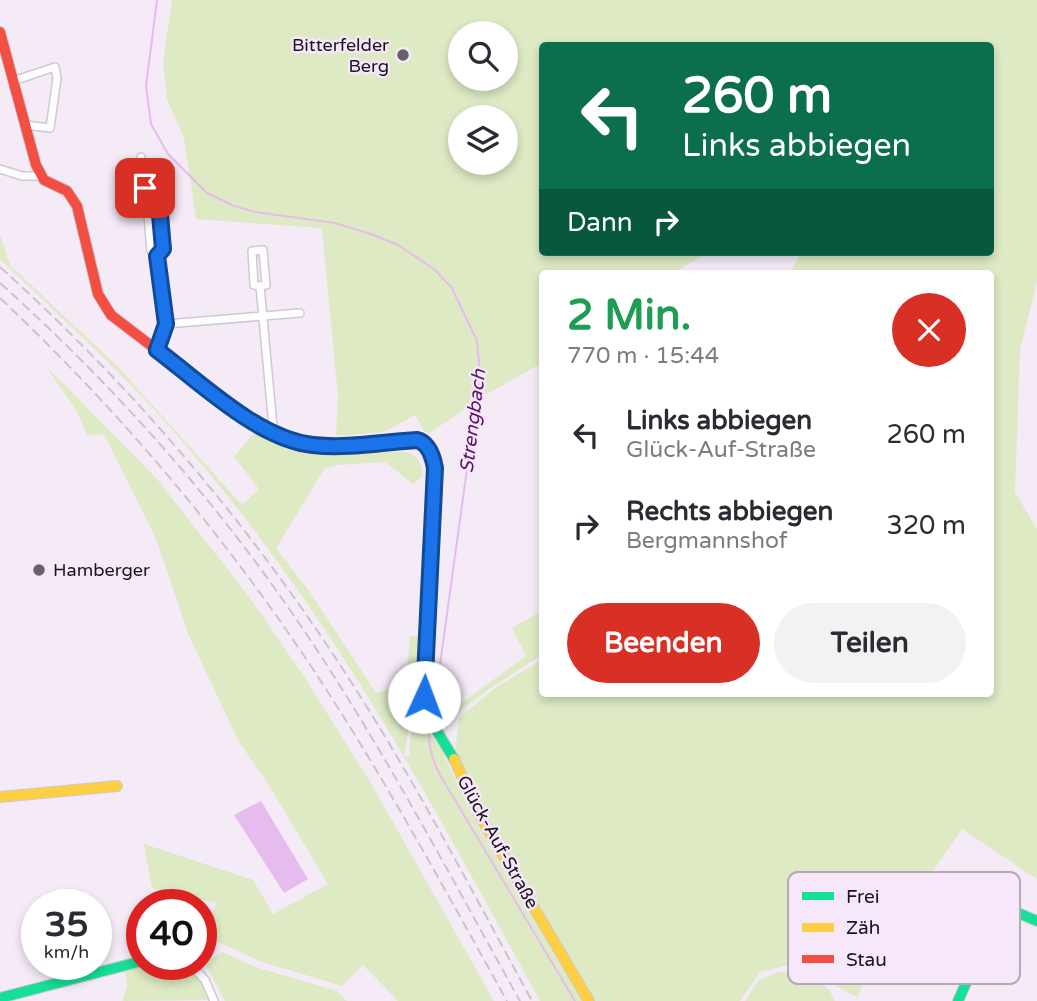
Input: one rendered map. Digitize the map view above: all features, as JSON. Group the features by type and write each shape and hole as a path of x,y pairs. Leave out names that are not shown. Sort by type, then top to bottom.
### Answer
{"street":[{"path":"0,32 41,176"},
{"path":"13,81 55,67 57,78 50,128 25,125"},
{"path":"141,156 151,251 157,256 166,324 157,350"},
{"name":"Glück-Auf-Straße","path":"0,169 22,176 41,176 48,183 67,191 78,205 98,294 111,315 230,406 290,441 316,446 417,440 430,451 435,468 424,697 426,713 451,752 482,820 589,1001"},
{"path":"146,193 158,191 163,249 157,256"},
{"path":"263,250 266,285 260,286 254,285 252,251 263,250"},
{"path":"260,286 272,429"},
{"path":"166,324 300,313"},
{"path":"0,797 117,786"},
{"path":"1020,914 1037,921"},
{"path":"0,998 126,965"},
{"path":"205,980 214,1001"},
{"path":"958,1001 966,984"}],"green space":[{"path":"172,0 1037,0 1037,282 1020,349 1015,492 1037,529 1037,879 962,829 932,872 788,872 788,965 760,972 740,1001 593,1001 475,796 455,751 459,718 495,688 539,662 539,697 994,697 994,270 792,270 799,256 994,256 994,42 539,42 539,256 702,256 679,270 539,270 539,365 483,396 430,433 425,432 415,415 384,432 336,436 338,397 322,228 196,219 184,138 167,99 163,62"},
{"path":"0,235 10,265 119,368 242,505 259,489 234,457 257,429 288,444 317,451 403,452 418,460 423,476 413,484 385,462 325,468 276,548 309,591 376,693 406,683 410,636 419,636 417,682 404,756 410,757 409,747 416,706 421,720 442,751 477,825 582,1001 540,1001 386,726 353,672 282,568 173,430 100,354 0,259"},
{"path":"45,365 157,479 250,598 305,678 372,785 494,1001 398,1001 363,965 342,986 259,961 217,942 217,889 152,888 144,844 253,880 273,914 328,884 267,782 239,742 189,636 156,539 104,434 87,435 76,410"},
{"path":"539,613 539,657 445,722 438,721 438,700 446,701 445,715 526,656 512,628"},
{"path":"223,952 255,967 337,991 347,1001 225,1001 214,980 217,980 217,956"},
{"path":"778,972 788,973 788,984 822,984 835,1001 745,1001 759,980"},
{"path":"126,980 200,980 211,1000 123,1001"},
{"path":"832,984 864,984 857,997"}],"shaded area":[{"path":"261,801 308,879 284,893 234,815"}],"waterway":[{"name":"Strengbach","path":"157,0 146,86 151,124 168,154 207,193 234,206 255,212 335,223 398,245 434,269 452,288 477,341 480,375 433,715"},
{"name":"Strengbach","path":"430,727 431,751 440,775 575,1001"}],"railway":[{"path":"0,267 97,360 142,409 187,459 270,564 346,674 395,754 532,1001"},
{"path":"0,283 85,364 166,451 276,589 365,727 520,1001"},
{"path":"0,298 120,420 194,507 263,597 325,687 379,775 507,1001"}],"traffic: fast":[{"path":"276,434 316,446 417,441 425,445 430,452 435,468 424,697 426,713 454,759"},
{"path":"1020,914 1037,921"},
{"path":"0,998 126,965"},
{"path":"958,1001 965,984"}],"traffic: slow":[{"path":"454,759 482,820 589,1001"},
{"path":"0,797 117,786"}],"traffic: jam":[{"path":"0,32 36,165 44,180 67,191 77,206 98,294 111,315 230,406 276,434"}],"place":[{"name":"Bitterfelder Berg","path":"403,55"},
{"name":"Hamberger","path":"39,570"}],"route":[{"path":"145,188 146,193 158,191 163,249 157,256 166,324 157,350 230,406 290,441 328,446 417,440 430,451 435,468 424,697"}]}
